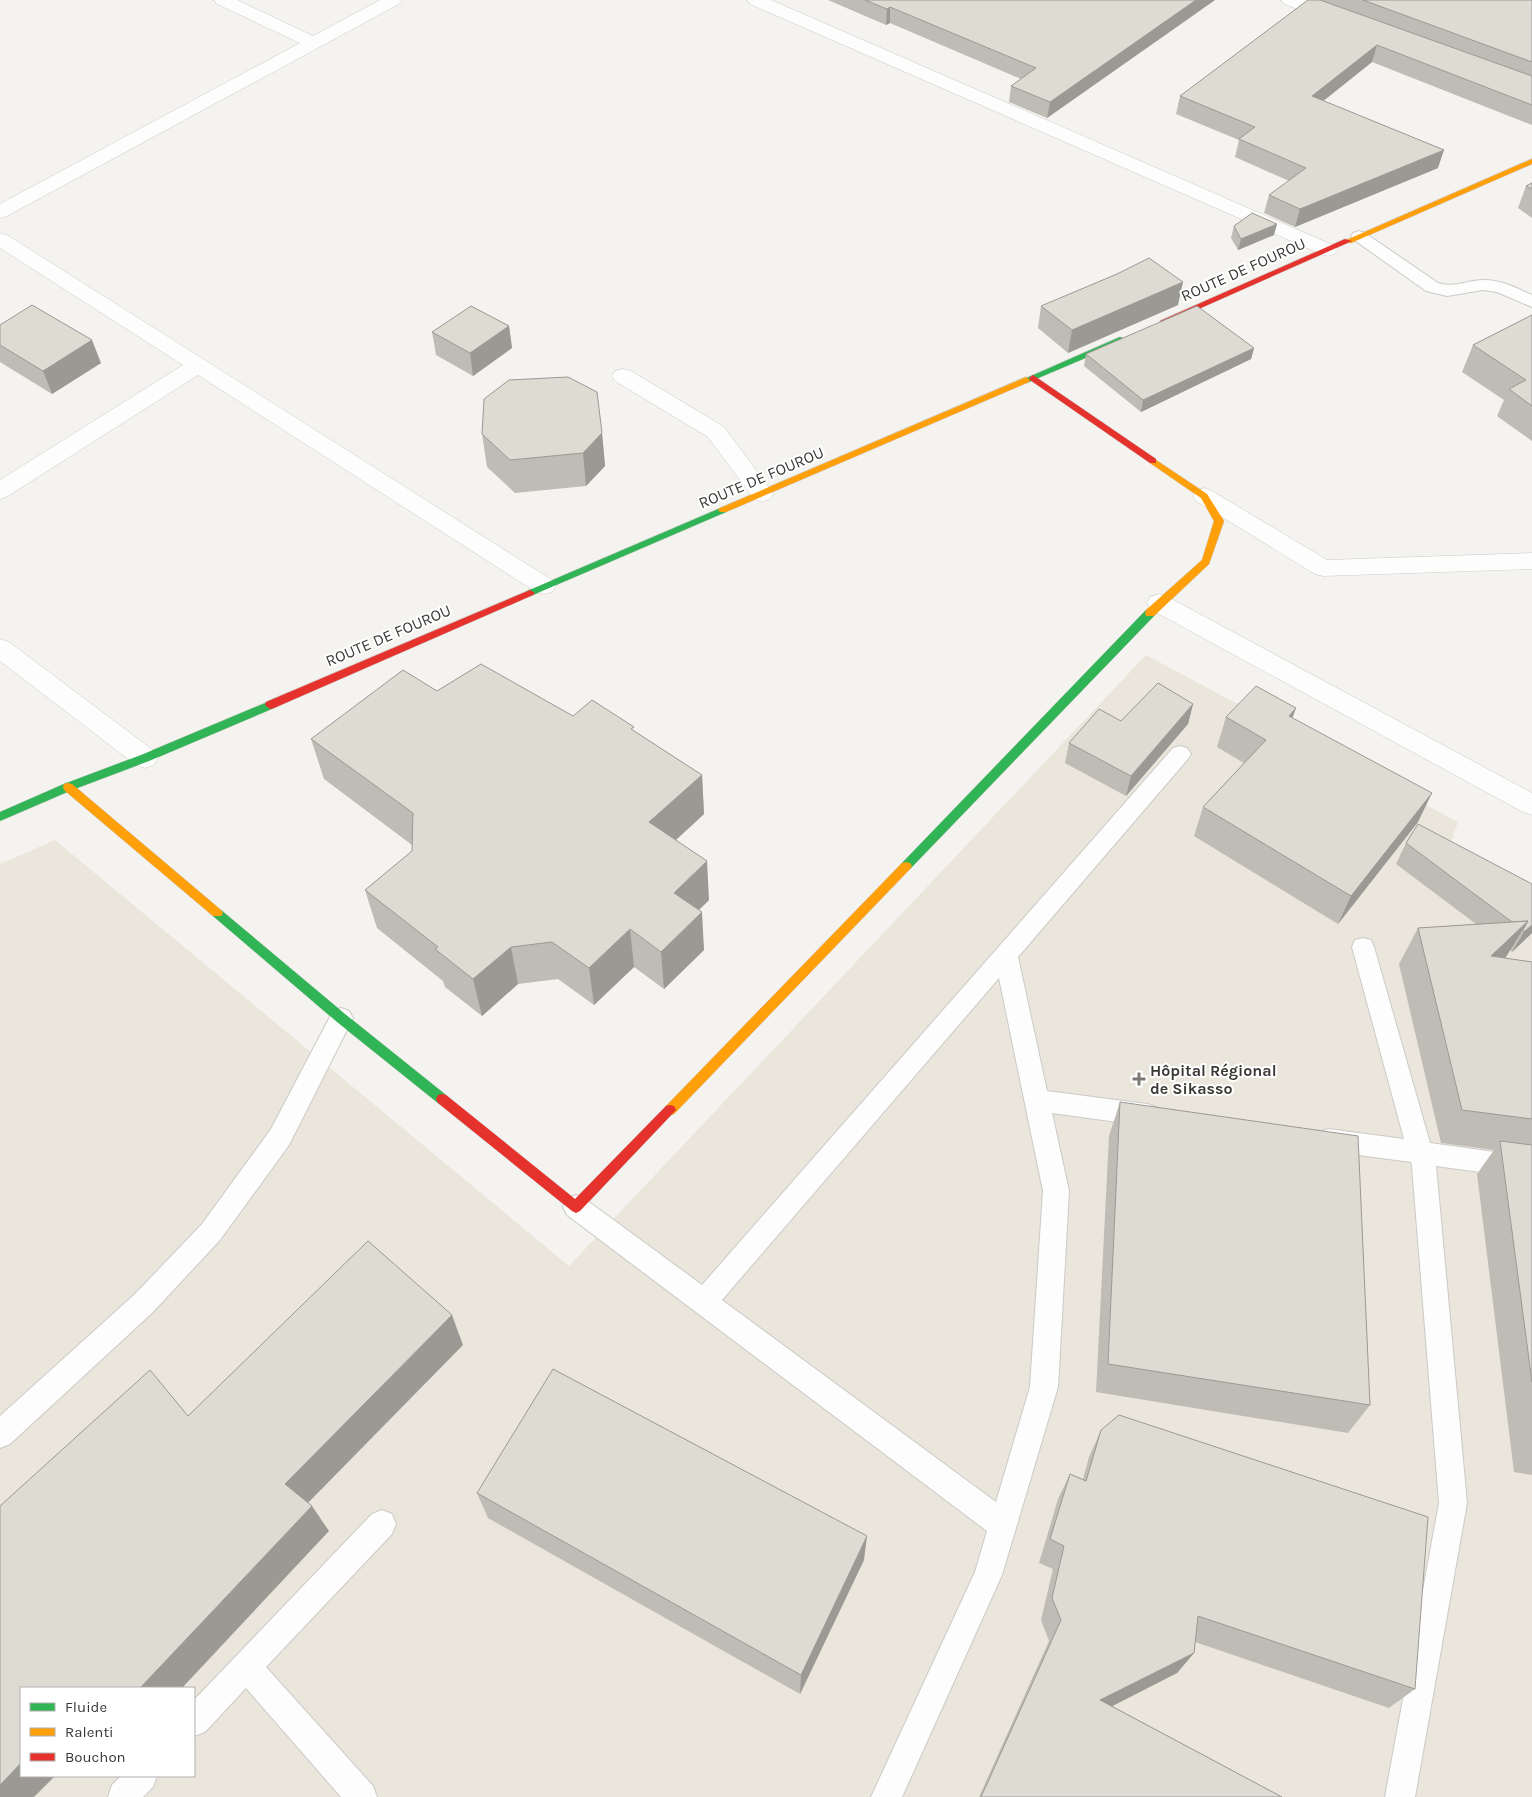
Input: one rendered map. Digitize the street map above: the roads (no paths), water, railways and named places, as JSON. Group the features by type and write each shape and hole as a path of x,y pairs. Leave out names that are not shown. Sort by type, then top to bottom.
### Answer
{"main road":[{"name":"ROUTE DE FOUROU","path":"1149,328 1532,161"},
{"name":"ROUTE DE FOUROU","path":"0,817 68,787 145,758 1131,336"},
{"path":"68,787 342,1018 576,1207 1159,603 1206,562 1219,521 1204,496 1032,378"}],"street":[{"path":"223,0 314,43"},
{"path":"0,212 393,0"},
{"path":"756,0 1328,250"},
{"path":"1290,0 1355,24"},
{"path":"0,191 19,202"},
{"path":"0,239 544,586"},
{"path":"0,491 198,365"},
{"path":"623,376 716,432 762,494"},
{"path":"1204,496 1323,568 1532,561"},
{"path":"1159,603 1532,805"},
{"path":"0,648 145,758"}],"lane":[{"path":"1359,236 1432,287 1447,290 1483,285 1501,287 1532,302"},
{"path":"704,1302 1180,754"},
{"path":"1364,947 1424,1166 1453,1503 1400,1797"},
{"path":"886,1797 988,1575 1044,1388 1056,1191 1006,954"},
{"path":"0,1434 144,1303 211,1232 280,1137 342,1018"},
{"path":"1037,1100 1164,1117"},
{"path":"1302,1136 1532,1168"},
{"path":"576,1207 1004,1525"},
{"path":"195,1720 382,1524"},
{"path":"246,1666 362,1797"}],"place":[{"name":"Hôpital Régional de Sikasso","path":"1139,1079"}]}
